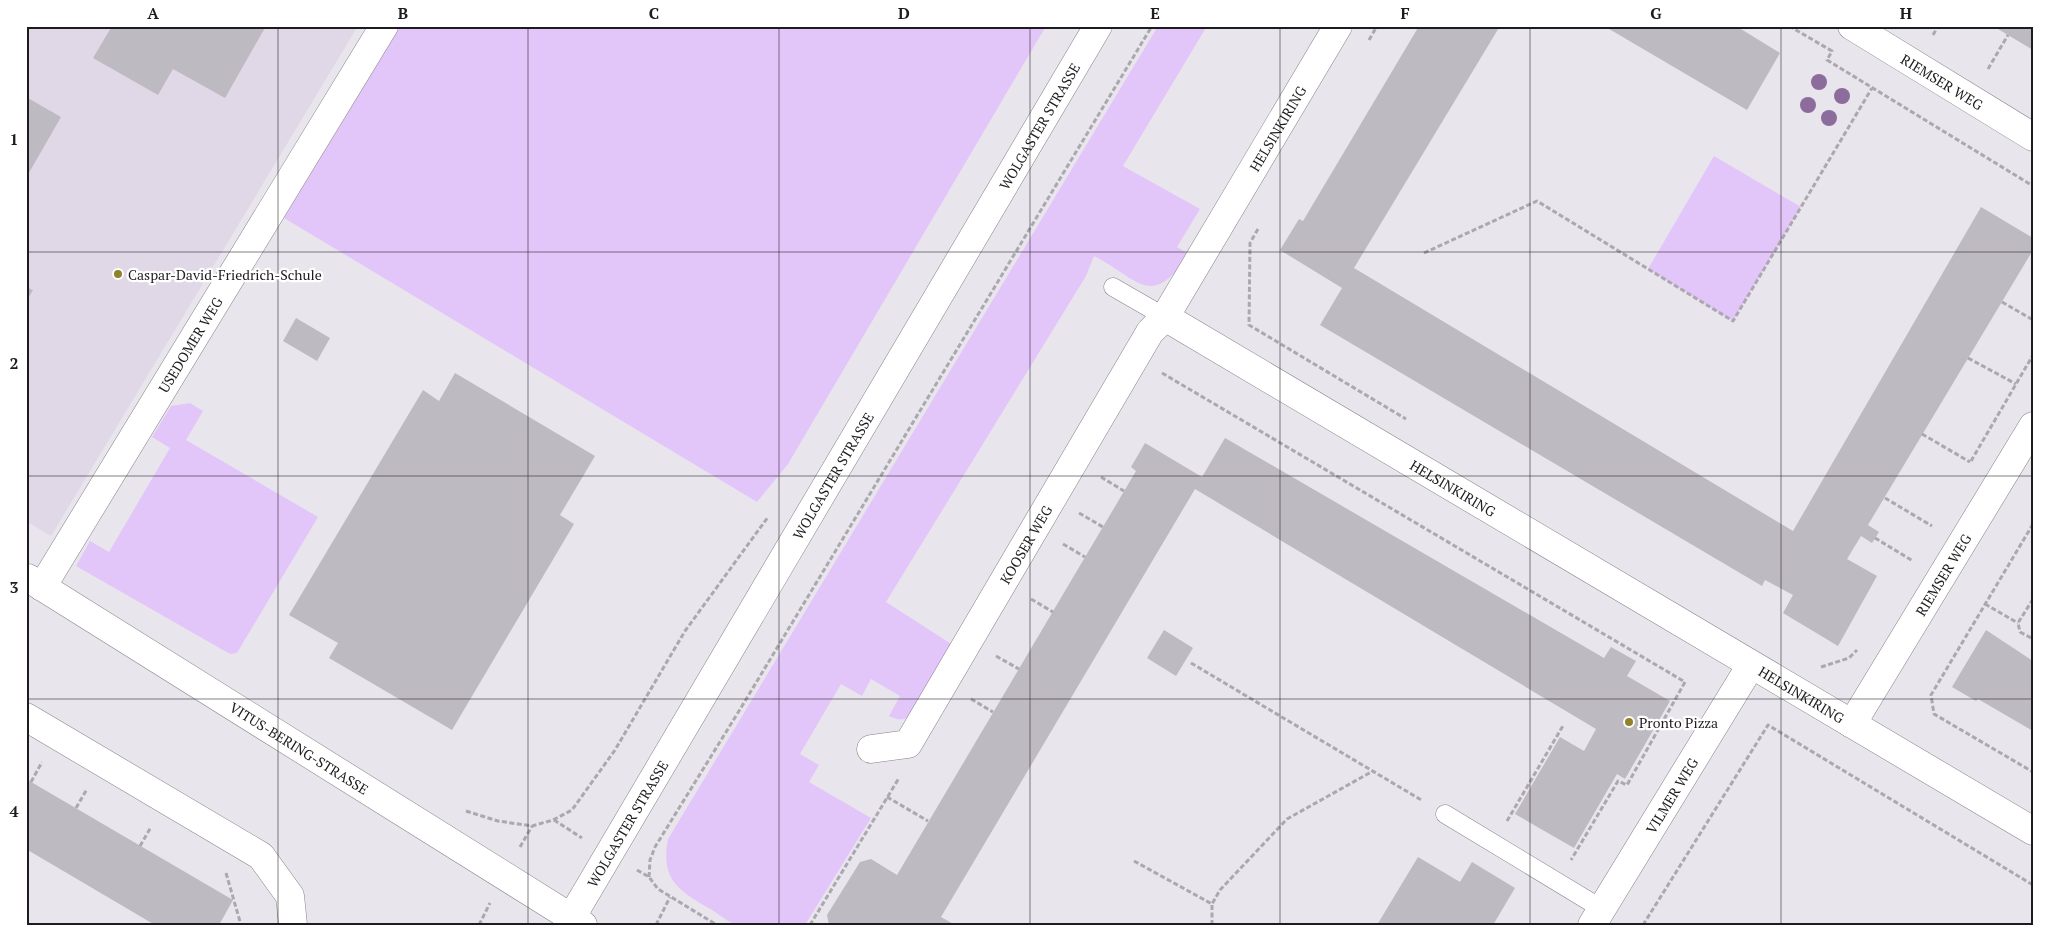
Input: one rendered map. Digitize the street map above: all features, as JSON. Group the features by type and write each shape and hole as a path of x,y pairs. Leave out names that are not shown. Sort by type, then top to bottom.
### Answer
{"street":[{"name":"USEDOMER WEG","path":"34,582 384,26"},
{"name":"WOLGASTER STRASSE","path":"574,923 1098,26"},
{"name":"HELSINKIRING","path":"1338,26 1165,317 2033,831"},
{"name":"RIEMSER WEG","path":"1852,26 2033,137"},
{"name":"KOOSER WEG","path":"871,749 908,744 1150,332 1165,317"},
{"name":"RIEMSER WEG","path":"1852,724 2033,426"},
{"name":"VITUS-BERING-STRASSE","path":"34,582 574,923"},
{"name":"VILMER WEG","path":"1597,917 1751,665"},
{"path":"26,716 261,856 290,896 293,925"}],"lane":[{"path":"1113,287 1165,317"},
{"path":"1445,814 1558,882 1597,917"}],"path":[{"path":"717,925 658,889 649,877 650,860 655,847 1152,26"},
{"path":"1368,43 1377,26"},
{"path":"1789,26 1832,51 1827,60 2033,186"},
{"path":"1933,35 1938,26"},
{"path":"1988,69 2008,35"},
{"path":"1424,253 1537,201 1733,321 1872,88"},
{"path":"1259,226 1250,243 1249,325 1411,422"},
{"path":"2002,302 2033,320"},
{"path":"1966,470 2033,356"},
{"path":"1968,358 2016,384"},
{"path":"1153,368 1685,682 1626,785 1618,780 1558,882"},
{"path":"1922,434 1970,462"},
{"path":"1093,472 1124,491"},
{"path":"1884,498 1932,526"},
{"path":"1071,509 1103,527"},
{"path":"553,820 572,810 610,758 685,631 772,512"},
{"path":"1928,533 1937,518"},
{"path":"2033,524 1931,695 1934,714 2033,772"},
{"path":"1874,538 1912,561"},
{"path":"1061,543 1085,557"},
{"path":"1908,569 1916,554"},
{"path":"2018,624 2033,599"},
{"path":"1985,604 2018,624 2020,632 2033,639"},
{"path":"1820,667 1849,658 1859,648"},
{"path":"1192,663 1445,814"},
{"path":"1494,844 1564,724"},
{"path":"1643,925 1768,725 2033,885"},
{"path":"32,782 44,760"},
{"path":"1212,925 1212,904 1220,890 1287,819 1373,771"},
{"path":"810,925 902,772"},
{"path":"76,808 88,786"},
{"path":"887,797 928,821"},
{"path":"140,846 152,825"},
{"path":"1134,861 1212,904"},
{"path":"225,867 241,925"},
{"path":"656,925 670,897"},
{"path":"479,925 484,915"}],"shaded area":[{"name":"Caspar-David-Friedrich-Schule","path":"26,26 358,26 51,536 26,521"},
{"path":"400,26 1046,26 788,464 757,502 284,218"},
{"path":"1158,26 1207,26 1123,166 1200,209 1177,247 1189,254 1176,271 1164,282 1154,286 1134,281 1094,256 1086,276 886,602 953,645 914,712 902,719 889,716 900,696 871,679 862,696 841,684 800,754 819,765 809,782 871,818 805,925 755,926 732,923 690,897 675,883 667,865 668,839"},
{"path":"1714,156 1801,207 1733,321 1648,269"},
{"path":"190,403 203,411 186,440 318,517 237,653 230,654 76,566 90,541 109,552 170,448 152,437 171,406"}],"building":[{"path":"112,26 266,26 225,98 173,69 158,95 93,58"},
{"path":"1419,26 1500,26 1354,268 1793,531 1981,207 2033,238 2033,250 1868,525 1879,532 1872,543 1861,536 1847,559 1877,576 1838,646 1783,613 1793,595 1765,580 1762,586 1320,325 1342,288 1280,250 1299,219 1303,221"},
{"path":"1604,26 1736,26 1780,53 1747,110"},
{"path":"1993,26 2033,26 2033,50"},
{"path":"26,97 61,117 26,178"},
{"path":"26,287 33,290 26,302"},
{"path":"296,318 330,338 317,361 283,341"},
{"path":"455,373 595,456 560,515 574,524 452,730 329,658 338,643 289,615 423,390 439,401"},
{"path":"1225,438 1604,658 1611,647 1636,661 1627,676 1670,701 1625,779 1617,774 1574,848 1515,814 1560,737 1584,751 1596,729 1195,489 941,917 955,925 829,925 827,915 860,862 871,859 897,875 1136,471 1131,467 1145,443 1202,477"},
{"path":"1164,630 1193,648 1176,676 1147,658"},
{"path":"1986,630 2033,661 2033,731 1978,699 1976,701 1952,687"},
{"path":"26,779 233,900 219,925 155,925 26,849"},
{"path":"1418,857 1460,882 1472,862 1515,888 1493,925 1377,925"}],"place":[{"name":"Caspar-David-Friedrich-Schule","path":"118,274"},
{"name":"Pronto Pizza","path":"1629,722"}]}
